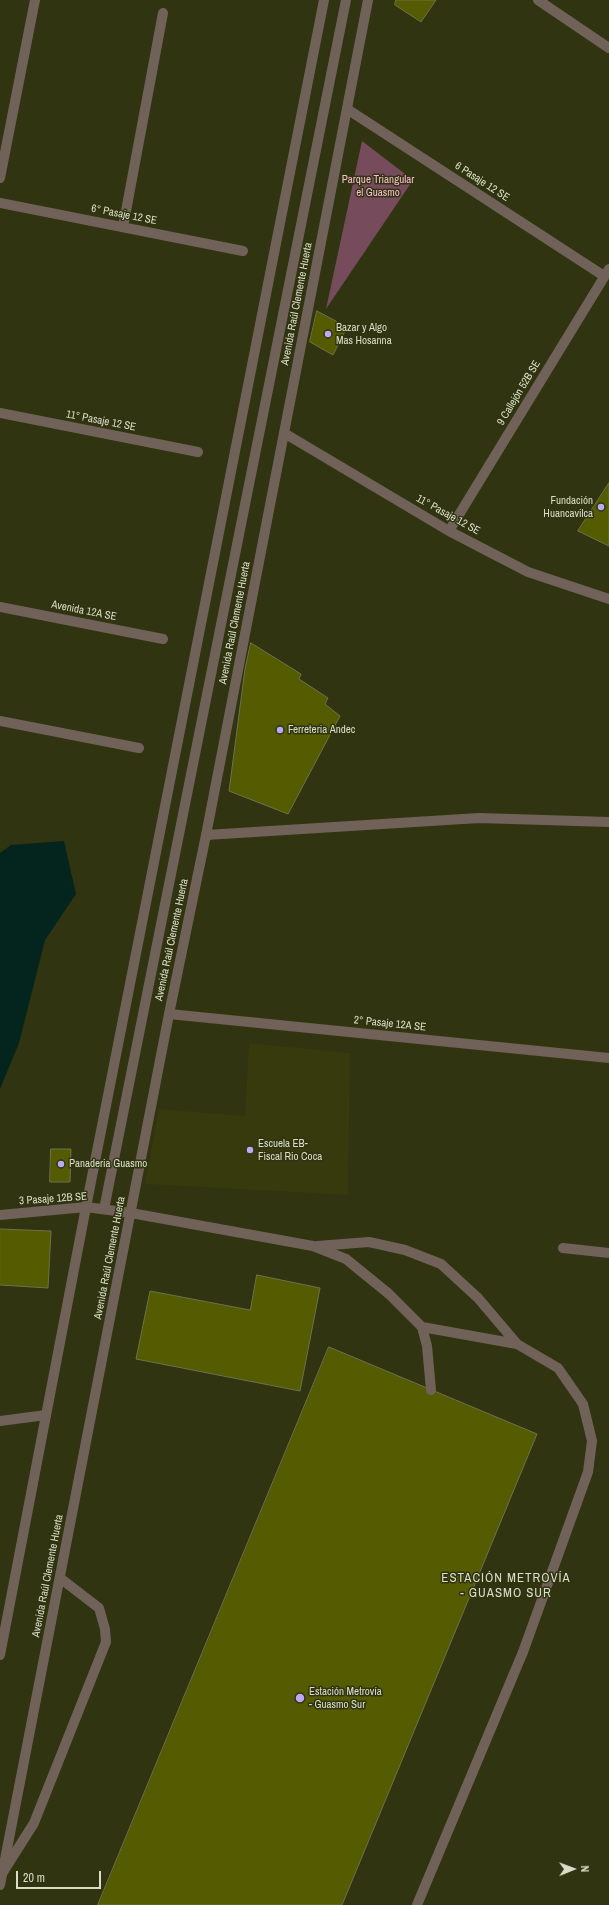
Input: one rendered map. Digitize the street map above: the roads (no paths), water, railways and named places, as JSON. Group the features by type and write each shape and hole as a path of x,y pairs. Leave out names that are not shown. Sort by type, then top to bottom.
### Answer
{"street":[{"path":"0,178 35,0"},
{"path":"0,1655 86,1207 324,0"},
{"path":"104,1209 346,0"},
{"name":"Avenida Raúl Clemente Huerta","path":"0,1886 368,0"},
{"path":"538,0 609,48"},
{"path":"123,227 163,13"},
{"name":"6 Pasaje 12 SE","path":"347,109 607,272"},
{"name":"6° Pasaje 12 SE","path":"0,203 243,251"},
{"name":"9 Callejón 52B SE","path":"449,531 607,272"},
{"name":"11° Pasaje 12 SE","path":"0,414 198,452"},
{"name":"11° Pasaje 12 SE","path":"284,433 449,531 528,572 609,599"},
{"name":"Avenida 12A SE","path":"0,607 163,639"},
{"path":"0,721 139,748"},
{"path":"206,835 479,818 609,822"},
{"name":"2° Pasaje 12A SE","path":"169,1014 609,1058"},
{"name":"3 Pasaje 12B SE","path":"0,1215 86,1207 132,1212 313,1246"},
{"path":"313,1246 368,1242 405,1250 441,1264 478,1298 517,1344 558,1368 583,1404 592,1441 588,1472 524,1652 417,1905"},
{"path":"313,1246 346,1259 389,1294 422,1327 428,1346 431,1390"},
{"path":"563,1248 609,1253"},
{"path":"422,1327 517,1344"},
{"path":"0,1421 46,1415"},
{"path":"3,1872 34,1823 106,1642 105,1629 99,1608 60,1578"}],"water":[{"path":"64,841 76,894 45,940 19,1043 0,1089 0,853 11,845"}],"place":[{"name":"Bazar y Algo Mas Hosanna","path":"328,334"},
{"name":"Fundación Huancavilca","path":"601,507"},
{"name":"Ferreteria Andec","path":"280,730"},
{"name":"Escuela EB- Fiscal Rio Coca","path":"250,1150"},
{"name":"Panaderia Guasmo","path":"61,1164"},
{"name":"Estación Metrovía - Guasmo Sur","path":"300,1698"}],"district":[{"name":"ESTACIÓN METROVÍA - GUASMO SUR","path":"506,1586"}],"park label":[{"name":"Parque Triangular el Guasmo","path":"378,186"}]}
